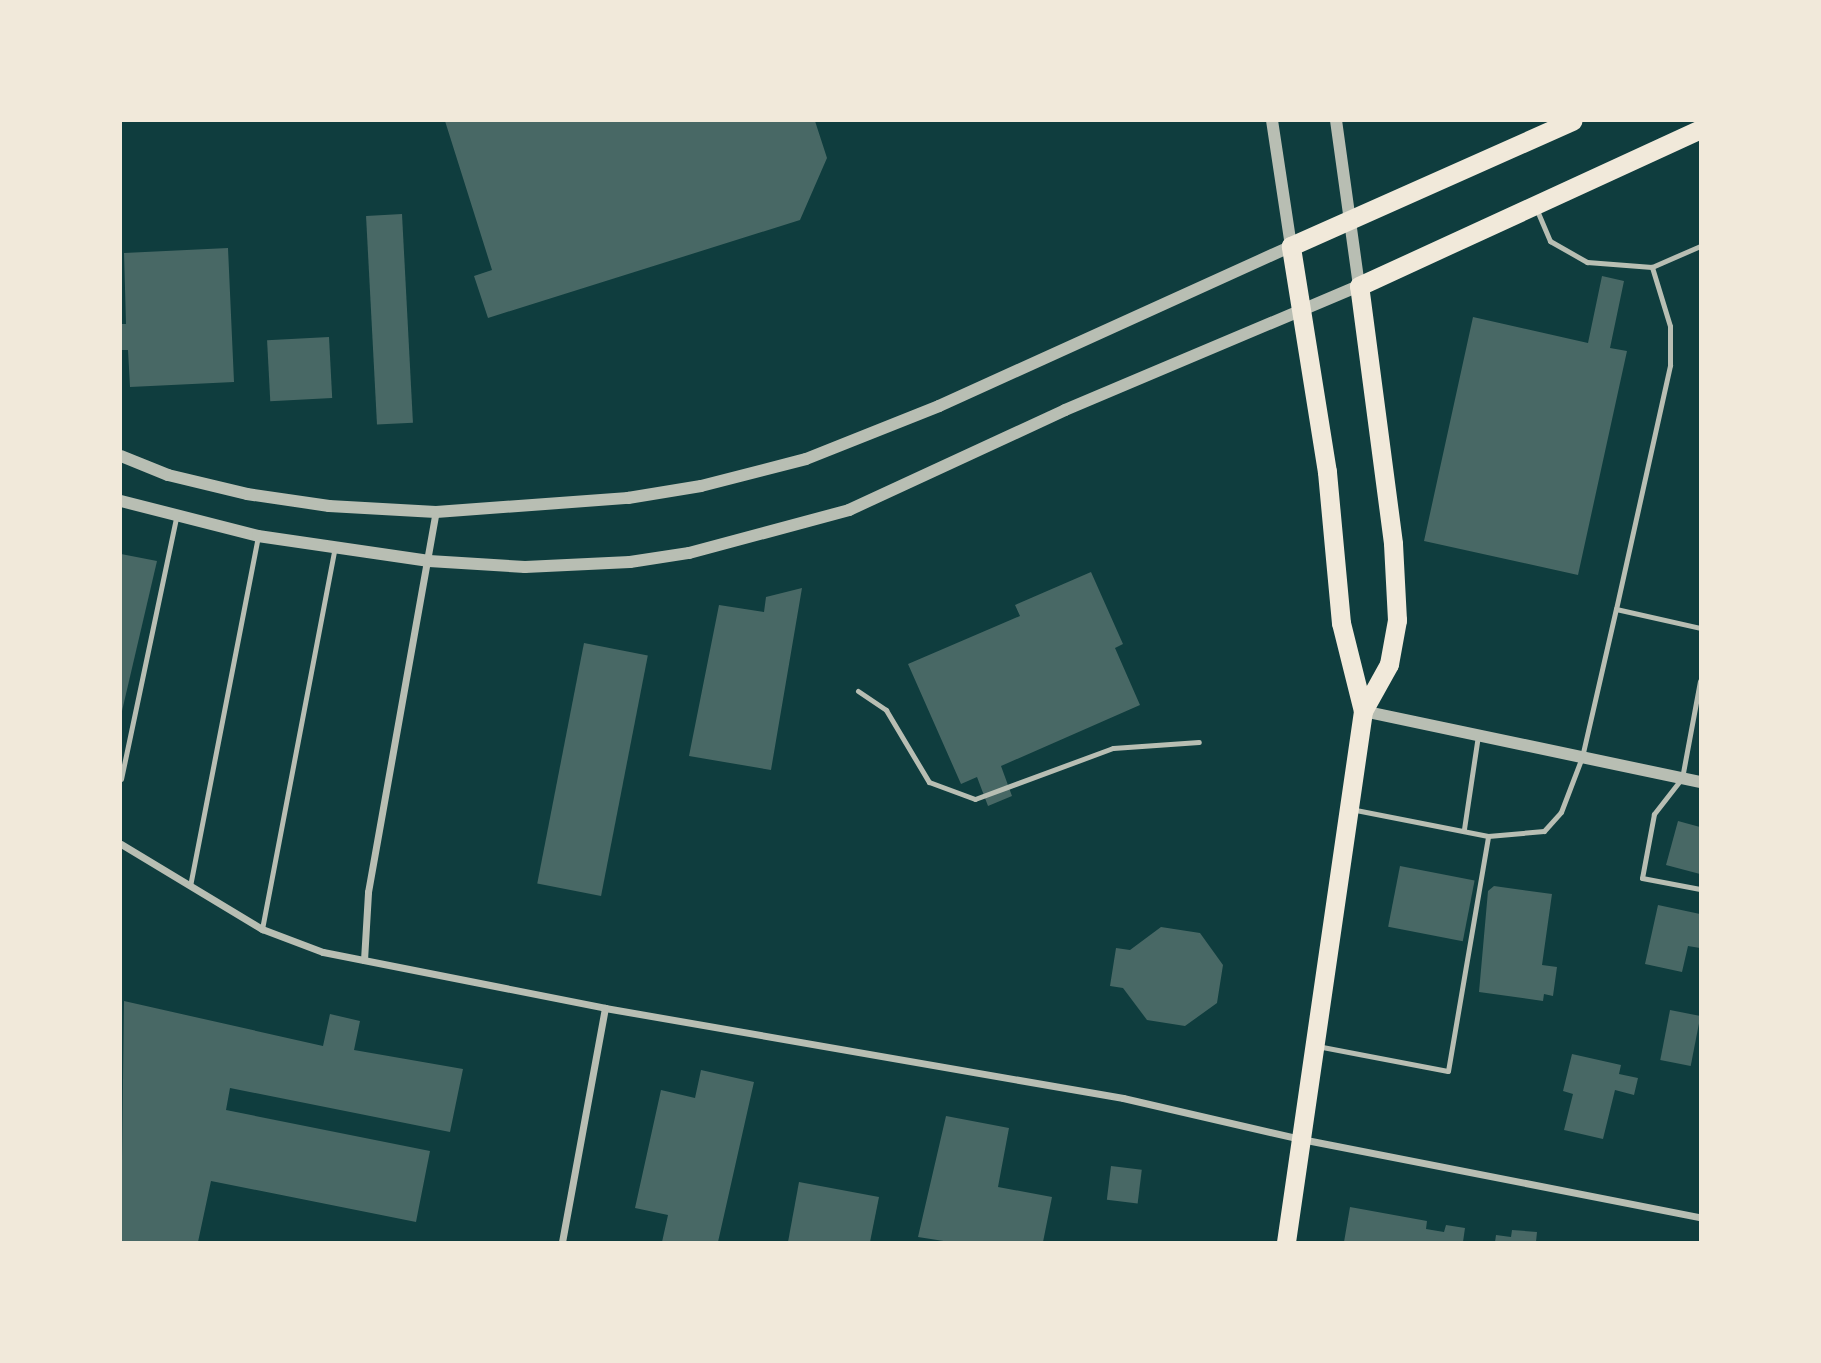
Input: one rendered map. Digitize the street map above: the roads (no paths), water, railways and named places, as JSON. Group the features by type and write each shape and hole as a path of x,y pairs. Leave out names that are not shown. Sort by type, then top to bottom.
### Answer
{"highway":[{"path":"1363,711 1341,623 1327,472 1291,246 1572,121"},
{"path":"1286,1242 1311,1045 1363,711 1388,664 1397,620 1393,543 1359,286 1534,203 1700,129"}],"street":[{"path":"121,456 168,475 247,494 329,506 436,512 628,498 701,486 806,459 934,409 1291,246 1272,121"},
{"path":"121,501 176,518 258,537 429,561 525,567 630,562 800,525 907,487 1015,432 1359,286 1336,121"},
{"path":"364,960 368,892 436,512"},
{"path":"1363,711 1700,782"},
{"path":"122,846 262,929 303,946 605,1008 1123,1098 1301,1139 1700,1217"},
{"path":"562,1242 605,1008"}],"lane":[{"path":"1534,203 1550,241 1587,262 1652,267 1700,246"},
{"path":"1348,808 1488,835 1544,831 1561,812 1582,757 1670,365 1670,326 1652,267"},
{"path":"121,779 176,518"},
{"path":"190,886 258,537"},
{"path":"262,929 335,548"},
{"path":"1616,609 1700,628"},
{"path":"1700,681 1682,778 1654,814 1642,878 1700,890"},
{"path":"858,691 886,710 929,782 975,799 1114,748 1199,742"},
{"path":"1464,829 1478,735"},
{"path":"1311,1045 1448,1071 1488,835"}]}
